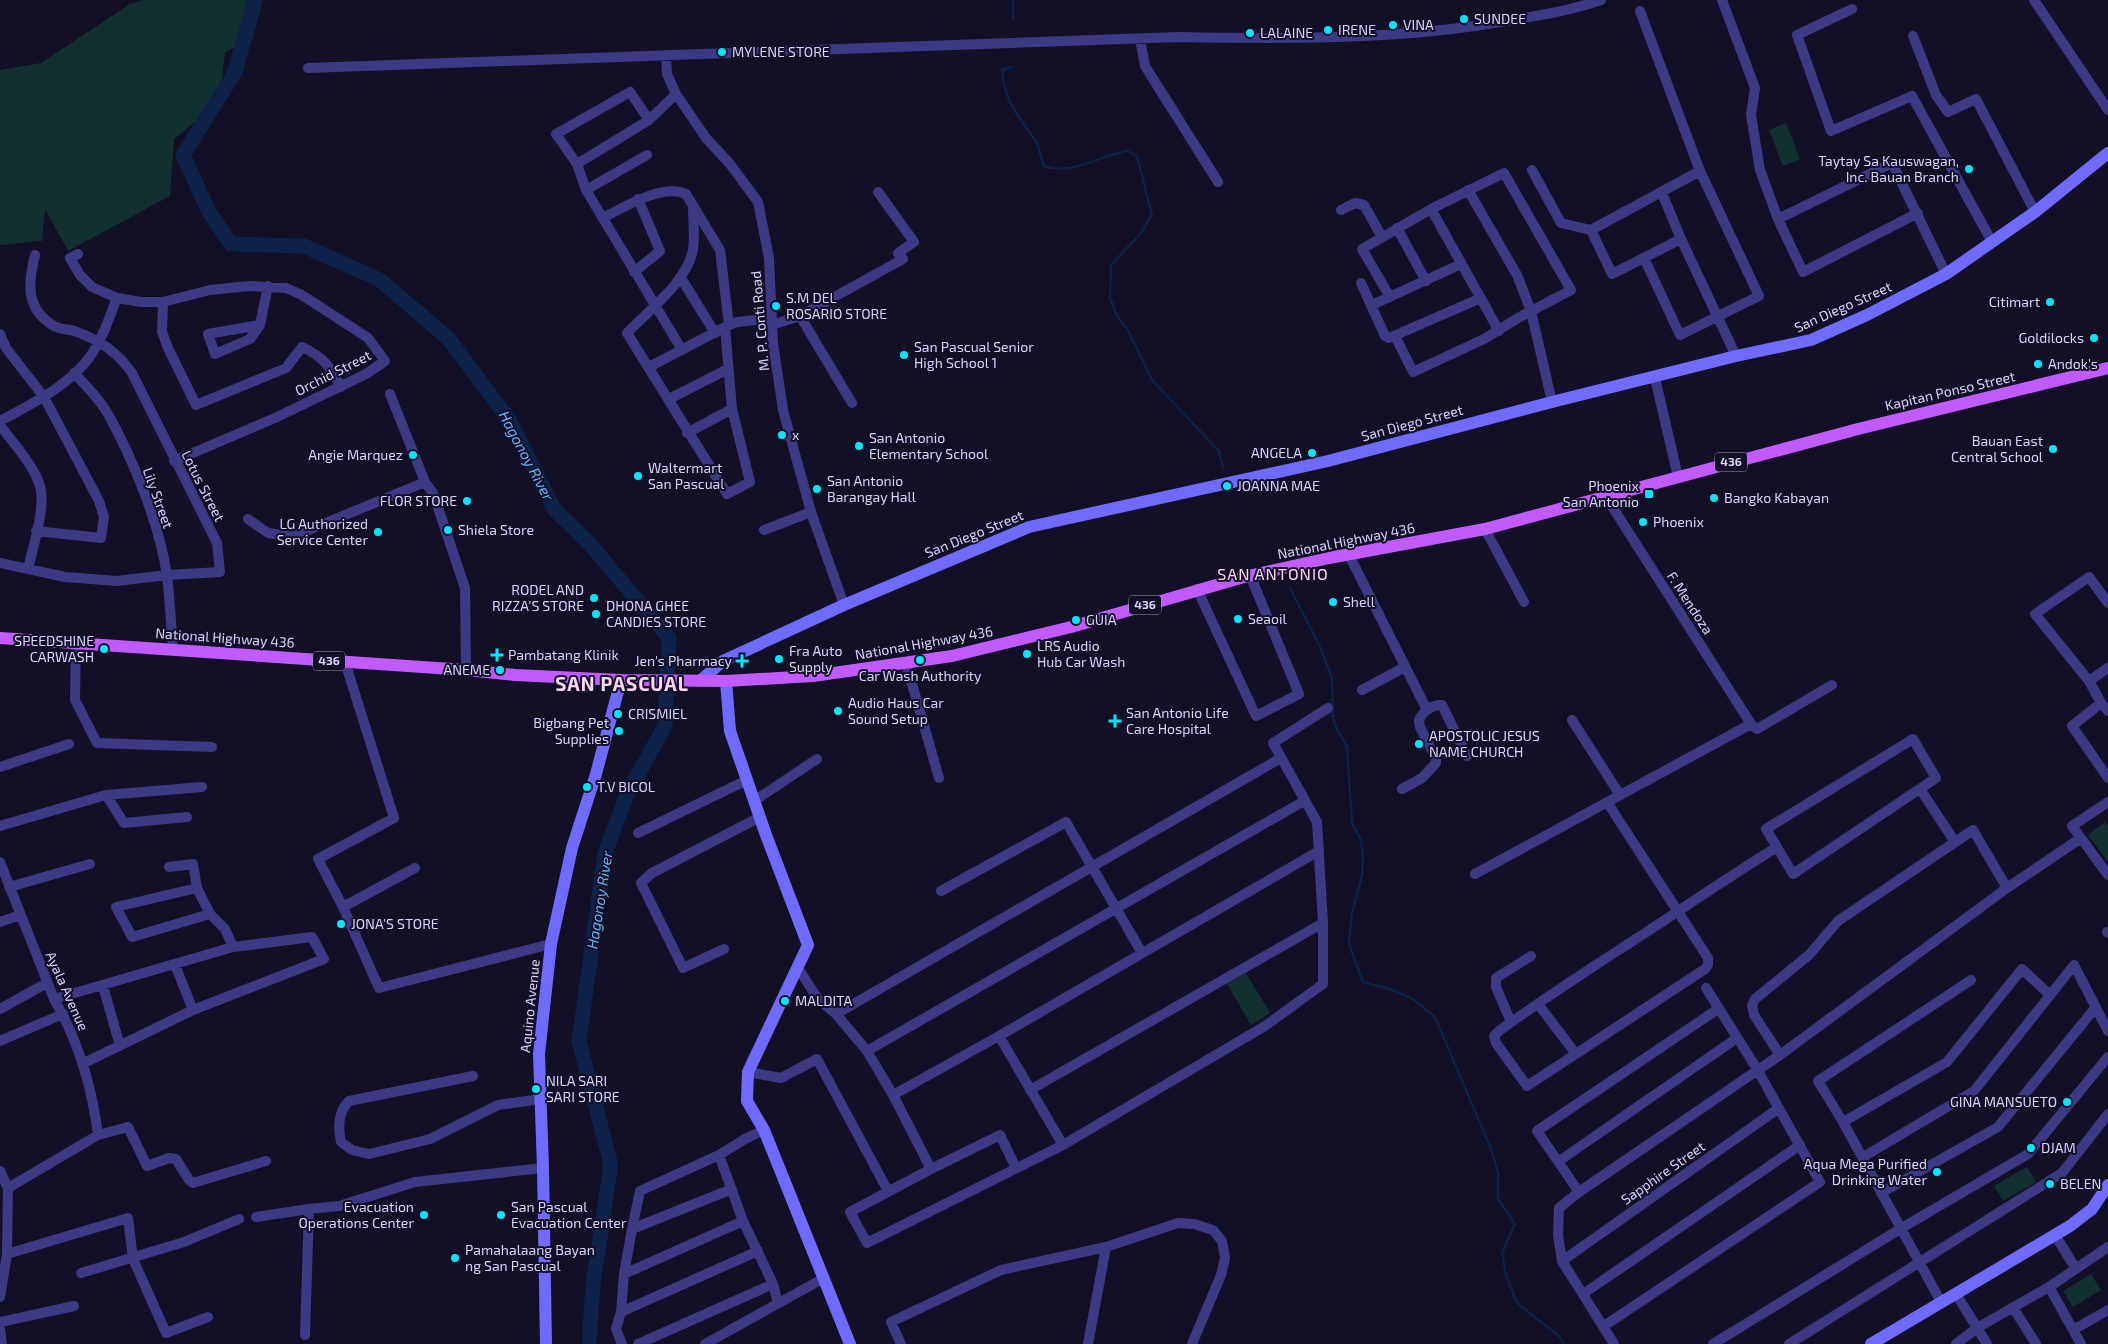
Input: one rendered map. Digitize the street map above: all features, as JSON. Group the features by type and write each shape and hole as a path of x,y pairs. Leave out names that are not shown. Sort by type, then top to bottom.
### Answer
{"main road":[{"name":"Kapitan Ponso Street","path":"1858,429 2108,368"},
{"name":"National Highway 436","path":"0,638 466,670 515,676 726,681 813,676 952,656 1072,627 1250,575 1485,529 1858,429"}],"street":[{"path":"308,68 1179,37 1324,38 1424,34 1573,10 1601,0"},
{"path":"1722,0 1755,88 1751,115 1760,170 1778,219 1803,272 1918,213"},
{"path":"2034,0 2108,110"},
{"path":"1852,9 1797,35 1831,131 1912,96 1992,242"},
{"path":"1640,11 1700,171 1759,296 1680,335 1644,258"},
{"path":"1913,36 1936,95 1948,112 1976,99 2035,212"},
{"path":"1140,39 1145,66 1218,182"},
{"name":"M. P. Conti Road","path":"666,55 667,74 676,94 706,138 730,164 758,202 768,258 772,321 783,410 811,512 844,604"},
{"path":"649,120 630,92 556,134 577,164 586,190 682,350"},
{"path":"577,164 649,120 676,94"},
{"name":"San Diego Street","path":"701,680 723,662 844,604 1029,527 1328,461 1552,402 1655,378 1736,356 1811,340 1867,315 1946,274 2035,212 2108,153"},
{"path":"586,190 647,154"},
{"path":"1778,219 1892,163 1918,213 1946,274"},
{"path":"1532,170 1561,223 1591,230 1700,171"},
{"path":"1390,297 1362,249 1431,208 1504,173 1571,290 1531,311 1499,331 1413,372 1395,336"},
{"path":"1468,190 1516,275 1531,311 1552,402"},
{"path":"603,218 638,199 679,191 686,194 720,250 732,408 750,482 727,494 687,433 669,399 627,333 681,278 693,248 693,206"},
{"path":"649,366 737,322 772,321 800,316 903,260 898,253 914,242 878,192"},
{"path":"1662,193 1681,239 1736,356"},
{"path":"634,272 660,251 638,199"},
{"path":"1341,210 1355,203 1364,204 1382,237"},
{"path":"1431,208 1499,331"},
{"path":"1397,228 1426,281"},
{"path":"1591,230 1612,274 1681,239"},
{"name":"Lotus Street","path":"0,563 65,576 117,581 167,575 220,572 216,543 174,461 132,372 119,355 99,342 76,331 56,328 40,316 30,293 30,278 35,254"},
{"name":"Orchid Street","path":"78,254 70,258 80,275 92,287 117,298 141,302 163,302 210,290 249,286 286,288 302,295 352,326 368,338 385,361 366,374 275,418 174,461"},
{"path":"1372,305 1461,264"},
{"path":"681,278 715,333"},
{"path":"1361,282 1385,336 1389,338 1480,298"},
{"path":"260,325 208,334 215,354 250,339 260,325 268,286"},
{"path":"0,420 44,397 89,359 99,342 117,298"},
{"path":"163,302 162,332 196,405 286,368 302,346 318,354 329,366 341,386"},
{"path":"800,316 852,403"},
{"path":"0,334 6,348 44,397 99,501 104,517 101,538 36,531"},
{"path":"669,399 728,369"},
{"name":"Lily Street","path":"74,373 96,396 108,414 141,485 157,530 167,575 173,649"},
{"path":"1655,378 1678,477"},
{"path":"390,394 425,482 433,492 465,588 466,670"},
{"path":"687,433 732,408"},
{"path":"0,425 34,472 40,486 41,505 28,569"},
{"path":"248,519 268,533 292,537 425,482"},
{"name":"F. Mendoza","path":"1606,497 1751,724"},
{"path":"764,530 811,512"},
{"path":"1485,529 1524,602"},
{"path":"1349,555 1427,710"},
{"path":"1197,589 1256,716 1299,694 1250,575"},
{"path":"2108,603 2089,577 2035,614 2089,681 2101,703 2108,711"},
{"path":"76,643 75,700 97,743 212,747"},
{"path":"345,662 394,818 318,859 343,907 379,988 551,944"},
{"path":"906,663 939,778"},
{"path":"1362,690 1405,667"},
{"path":"2089,681 2108,668"},
{"name":"Aquino Avenue","path":"546,1344 544,1168 539,1054 551,944 572,848 596,774 621,680"},
{"path":"726,681 730,731 808,945 748,1072 747,1101 764,1130 850,1344"},
{"path":"1475,874 1751,724 1757,729 1832,685"},
{"path":"2101,703 2072,726 2108,778"},
{"path":"1402,789 1422,778 1436,763 1436,759 1420,727 1419,720 1427,710 1437,705 1442,705 1467,756"},
{"path":"1016,1168 1000,1135 850,1212 867,1243 1063,1145 1264,1026 1323,984 1323,923 1317,822 1273,743 1328,708"},
{"path":"1572,720 1620,795"},
{"path":"1913,739 1936,778 1920,789 1794,874 1766,829 1913,739"},
{"path":"0,767 69,744"},
{"path":"836,1014 1281,758"},
{"path":"754,801 817,759"},
{"path":"638,833 747,780"},
{"path":"0,826 106,795 202,787"},
{"path":"1920,789 1955,842"},
{"path":"106,795 124,823 187,817"},
{"path":"867,1050 1304,801"},
{"path":"1607,802 1678,912 1708,958 1708,965 1527,1086 1494,1040 1494,1036 1511,1022 1538,1004 1678,912 1777,847"},
{"path":"2108,802 2072,826 2108,875"},
{"path":"724,949 682,968 641,883 652,873 760,817"},
{"path":"941,891 1066,822 1142,953"},
{"path":"1780,1055 1754,1015 1752,1005 1756,999 1809,955 1838,921 1973,830 2007,888"},
{"path":"1614,1344 1562,1261 1558,1235 1559,1208 1579,1192 1780,1055 2007,888 2081,838"},
{"path":"893,1095 1319,851"},
{"name":"Ayala Avenue","path":"0,862 54,999 63,1014 84,1063 94,1101 98,1135"},
{"path":"9,887 90,864"},
{"path":"169,867 193,864 198,888 210,914 225,929 233,947"},
{"path":"343,907 415,868"},
{"path":"198,888 116,907 132,937 210,914"},
{"path":"0,922 20,915"},
{"path":"1030,1090 1323,923"},
{"path":"54,999 233,947 312,937 324,959 193,1010 84,1063"},
{"path":"1511,1022 1496,986 1496,978 1530,956"},
{"path":"175,965 193,1010"},
{"path":"1862,1157 1974,1091 2049,994 2074,965 2108,1031"},
{"path":"798,968 818,999 836,1014 867,1050 893,1095 931,1169"},
{"path":"1843,1122 1947,1062 2022,969 2049,994"},
{"path":"1941,1302 1843,1122 1818,1081 1971,980"},
{"path":"0,1009 47,982"},
{"path":"103,986 120,1046"},
{"path":"1604,1326 1820,1182 1757,1069 1706,988"},
{"path":"1538,1004 1576,1054"},
{"path":"1881,1193 1998,1127 2096,1007"},
{"path":"1579,1192 1537,1132 1718,1009"},
{"path":"0,1041 63,1014"},
{"path":"999,1036 1063,1145"},
{"path":"1559,1161 1736,1038"},
{"path":"1713,1344 1900,1229 2028,1154 2108,1057"},
{"path":"748,1072 781,1078 817,1059 888,1191"},
{"path":"473,1076 348,1101 344,1105 338,1130 341,1142 352,1150 369,1154 430,1139 498,1105 541,1099"},
{"name":"Sapphire Street","path":"1562,1261 1779,1108"},
{"path":"1789,1344 2062,1173 2108,1114"},
{"path":"8,1188 98,1135 128,1127 147,1166 169,1158 176,1159 189,1180 193,1182 266,1161"},
{"path":"622,1344 616,1330 621,1312 624,1274 640,1191 719,1154 764,1130"},
{"path":"1583,1294 1800,1145"},
{"path":"719,1154 743,1221 773,1284 778,1303"},
{"path":"256,1217 339,1206 415,1182 544,1168"},
{"path":"0,1171 8,1188 7,1254 0,1297"},
{"path":"1872,1344 2055,1235 2092,1209 2108,1185"},
{"path":"632,1229 732,1189"},
{"path":"305,1335 309,1209"},
{"path":"7,1254 128,1218 133,1259 166,1333 208,1317"},
{"path":"82,1274 184,1242 239,1219"},
{"path":"624,1274 743,1221"},
{"path":"901,1344 891,1322 1002,1270 1106,1247 1178,1222 1194,1224 1213,1230 1222,1241 1225,1258 1221,1275 1192,1344"},
{"path":"2055,1235 2076,1269"},
{"path":"1088,1344 1106,1247"},
{"path":"621,1312 758,1251"},
{"path":"1956,1344 1977,1328 2014,1309 2076,1269 2106,1253"},
{"path":"705,1344 824,1278"},
{"path":"638,1344 773,1284"},
{"path":"2049,1288 2081,1344"},
{"path":"1956,1294 1987,1344"},
{"path":"0,1322 74,1306"},
{"path":"2014,1309 2036,1344"},
{"path":"2073,1330 2108,1310"},
{"path":"0,1329 2,1344"}],"green space":[{"path":"143,0 263,0 252,40 225,52 220,101 174,139 170,196 68,251 45,209 42,241 0,245 0,70 41,63 130,4"},
{"path":"1786,123 1800,159 1783,166 1769,130"},
{"path":"2105,822 2108,826 2108,862 2088,835"},
{"path":"1246,973 1270,1013 1251,1025 1227,984"},
{"path":"2027,1167 2036,1182 2003,1201 1994,1186"},
{"path":"2091,1274 2101,1290 2073,1307 2063,1291"}],"waterway":[{"name":"Hagonoy River","path":"255,0 235,72 183,155 209,212 231,244 304,246 380,280 448,338 510,421 554,509 589,543 669,638 665,726 627,794 605,853 579,1041 611,1165 593,1285 589,1344"},
{"path":"1013,0 1013,19"},
{"path":"1011,67 1002,70 1003,81 1013,107 1036,143 1044,166 1065,169 1127,151 1137,156 1152,215 1141,233 1111,265 1110,298 1117,316 1129,332 1152,380 1219,451 1223,468"},
{"path":"1290,588 1321,649 1332,678 1333,719 1347,746 1352,823 1361,840 1363,857 1362,876 1352,913 1349,944 1363,982 1390,989 1413,999 1435,1017 1491,1149 1498,1172 1498,1199 1515,1224 1502,1253 1506,1275 1517,1303 1560,1337 1564,1344"}],"place":[{"name":"SUNDEE","path":"1464,19"},
{"name":"VINA","path":"1393,25"},
{"name":"IRENE","path":"1328,30"},
{"name":"LALAINE","path":"1250,33"},
{"name":"MYLENE STORE","path":"722,52"},
{"name":"Taytay Sa Kauswagan, Inc. Bauan Branch","path":"1969,169"},
{"name":"Citimart","path":"2050,302"},
{"name":"S.M DEL ROSARIO STORE","path":"776,306"},
{"name":"Goldilocks","path":"2094,338"},
{"name":"San Pascual Senior High School 1","path":"904,355"},
{"name":"Andok's","path":"2038,364"},
{"name":"x","path":"782,435"},
{"name":"San Antonio Elementary School","path":"859,446"},
{"name":"Bauan East Central School","path":"2053,449"},
{"name":"ANGELA","path":"1312,453"},
{"name":"Angie Marquez","path":"413,455"},
{"name":"Waltermart San Pascual","path":"638,476"},
{"name":"JOANNA MAE","path":"1227,486"},
{"name":"San Antonio Barangay Hall","path":"817,489"},
{"name":"Phoenix San Antonio","path":"1649,494"},
{"name":"Bangko Kabayan","path":"1714,498"},
{"name":"FLOR STORE","path":"467,501"},
{"name":"Phoenix","path":"1643,522"},
{"name":"Shiela Store","path":"448,530"},
{"name":"LG Authorized Service Center","path":"378,532"},
{"name":"RODEL AND RIZZA'S STORE","path":"594,598"},
{"name":"Shell","path":"1333,602"},
{"name":"DHONA GHEE CANDIES STORE","path":"596,614"},
{"name":"Seaoil","path":"1238,619"},
{"name":"GUIA","path":"1076,620"},
{"name":"SPEEDSHINE CARWASH","path":"104,649"},
{"name":"LRS Audio Hub Car Wash","path":"1027,654"},
{"name":"Pambatang Klinik","path":"497,655"},
{"name":"Fra Auto Supply","path":"779,659"},
{"name":"Car Wash Authority","path":"920,660"},
{"name":"Jen's Pharmacy","path":"742,661"},
{"name":"ANEME","path":"500,670"},
{"name":"Audio Haus Car Sound Setup","path":"838,711"},
{"name":"CRISMIEL","path":"618,714"},
{"name":"San Antonio Life Care Hospital","path":"1115,721"},
{"name":"Bigbang Pet Supplies","path":"619,731"},
{"name":"APOSTOLIC JESUS NAME CHURCH","path":"1419,744"},
{"name":"T.V BICOL","path":"587,787"},
{"name":"JONA'S STORE","path":"341,924"},
{"name":"MALDITA","path":"785,1001"},
{"name":"NILA SARI SARI STORE","path":"536,1089"},
{"name":"GINA MANSUETO","path":"2067,1102"},
{"name":"DJAM","path":"2031,1148"},
{"name":"Aqua Mega Purified Drinking Water","path":"1937,1172"},
{"name":"BELEN","path":"2050,1184"},
{"name":"Evacuation Operations Center","path":"424,1215"},
{"name":"San Pascual Evacuation Center","path":"501,1215"},
{"name":"Pamahalaang Bayan ng San Pascual","path":"455,1258"}],"district":[{"name":"SAN ANTONIO","path":"1273,574"},
{"name":"SAN PASCUAL","path":"622,684"}]}
